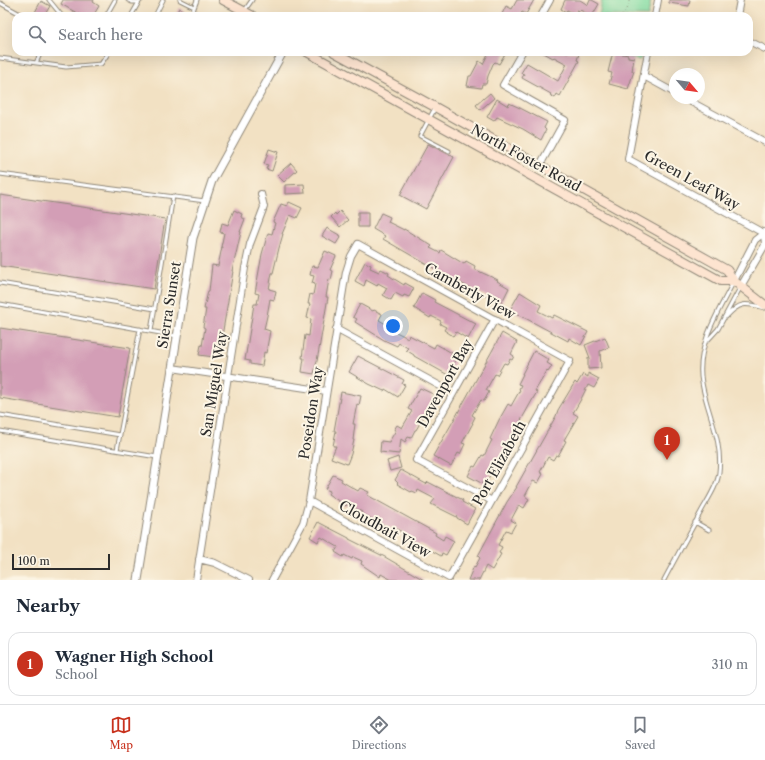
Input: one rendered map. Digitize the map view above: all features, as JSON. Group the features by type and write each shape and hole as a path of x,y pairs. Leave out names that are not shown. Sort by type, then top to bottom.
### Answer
{"main road":[{"path":"223,0 244,11"},
{"name":"North Foster Road","path":"315,56 721,280 734,281"},
{"name":"North Foster Road","path":"341,56 727,270 734,281 765,305"}],"street":[{"path":"544,12 550,0"},
{"path":"656,12 658,0"},
{"path":"738,12 740,0"},
{"path":"753,43 765,49"},
{"name":"Sierra Sunset","path":"138,580 193,238 212,181 281,56"},
{"path":"520,56 504,85 565,120 540,165"},
{"path":"647,56 644,76 669,90"},
{"name":"Green Leaf Way","path":"644,76 628,159 765,233"},
{"path":"695,104 765,142"},
{"name":"San Miguel Way","path":"196,580 245,268 250,244 264,207 261,194"},
{"path":"734,281 755,240 765,233"},
{"path":"741,286 765,245 765,233"},
{"name":"Camberly View","path":"358,244 570,361"},
{"name":"Poseidon Way","path":"272,580 303,523 309,501 346,272 351,256 358,244"},
{"name":"Davenport Bay","path":"492,501 416,460 495,319"},
{"path":"336,329 453,393"},
{"name":"Port Elizabeth","path":"449,578 570,361"},
{"path":"172,368 326,391"},
{"name":"Cloudbait View","path":"309,501 449,578"},
{"path":"199,559 229,569 249,580"}],"lane":[{"path":"49,0 57,12"},
{"path":"108,12 116,0"},
{"path":"128,0 132,2 140,1"},
{"path":"157,12 163,0"},
{"path":"180,0 194,6"},
{"path":"193,12 197,0"},
{"path":"244,11 252,0"},
{"path":"133,12 140,1"},
{"path":"0,3 17,12"},
{"path":"36,63 39,56"},
{"path":"0,58 66,67 101,64 105,56"},
{"path":"435,107 420,136 449,151"},
{"path":"0,174 205,201"},
{"path":"151,331 173,196"},
{"path":"664,580 712,492 719,474 719,443 701,382 701,363 708,330 734,281"},
{"path":"0,283 155,309"},
{"path":"706,342 718,329 741,286"},
{"path":"722,321 734,308 747,303 765,308"},
{"path":"0,304 177,336"},
{"path":"118,450 140,329"},
{"path":"0,415 120,434"},
{"path":"0,431 158,457"},
{"path":"695,522 709,530"}],"path":[{"path":"624,12 629,4 629,0"}],"green space":[{"path":"602,0 651,0 649,12 600,12"},
{"path":"623,56 641,56 640,60"}],"building":[{"path":"63,0 94,0 93,2 99,6 95,12 75,12 61,4"},
{"path":"517,0 534,0 527,12 503,12 506,6 512,9"},
{"path":"565,0 580,0 588,5 590,0 592,0 599,4 594,12 577,10 576,12 571,12 567,10 566,12 561,9"},
{"path":"669,0 690,0 689,6 669,3"},
{"path":"41,1 50,6 46,12 35,12"},
{"path":"179,8 186,12 177,12"},
{"path":"487,56 504,56 499,64 495,62 493,64 486,84 482,84 481,88 467,86 469,76 471,76 479,61 483,64"},
{"path":"549,56 578,56 577,60 579,61 560,96 557,94 555,98 550,95 551,94 522,78 524,74 521,73 527,63 558,81 567,64 554,57"},
{"path":"612,56 628,56 634,58 632,71 634,71 628,89 609,84 612,73 608,72"},
{"path":"490,93 494,98 480,110 476,105"},
{"path":"497,99 508,106 509,103 547,122 544,128 546,130 541,140 523,129 497,117 494,121 487,117"},
{"path":"428,144 454,157 426,209 400,195"},
{"path":"269,149 278,152 272,171 266,169 268,165 264,164"},
{"path":"291,163 297,170 284,182 277,175"},
{"path":"304,184 305,193 285,194 285,185"},
{"path":"0,195 165,219 154,289 0,266"},
{"path":"289,202 302,208 297,218 290,215 282,234 272,273 269,289 276,291 274,300 270,299 264,329 270,331 262,366 250,364 250,361 245,360 254,304 257,304 259,294 255,293 262,254 268,233 272,234 275,223 273,222 281,204 287,206"},
{"path":"234,210 242,214 241,217 245,219 240,232 232,271 219,354 215,354 214,357 199,355 205,328 203,327 206,309 204,309 209,291 212,265 218,266 222,247 224,233 220,232 222,223 228,225"},
{"path":"340,211 348,220 340,227 331,217"},
{"path":"358,212 368,212 368,227 358,227"},
{"path":"381,213 390,217 388,222 404,229 432,246 430,248 440,253 441,250 464,264 466,261 475,266 474,269 498,280 497,281 509,288 501,304 447,276 383,239 385,236 373,229"},
{"path":"327,228 341,236 336,244 322,236"},
{"path":"325,251 336,256 330,270 333,271 331,280 329,279 326,297 328,297 314,374 302,372 304,358 302,358 305,335 309,336 311,319 307,318 310,304 308,304 310,294 313,295 315,284 312,283 314,276 310,275 312,266 318,267"},
{"path":"365,262 371,265 370,268 379,272 381,269 389,273 388,275 404,285 405,283 414,288 409,297 404,295 403,297 395,293 391,300 383,295 387,288 378,283 377,286 366,280 364,286 355,281"},
{"path":"520,292 541,305 538,311 552,318 554,315 588,332 581,345 569,338 568,341 510,310"},
{"path":"422,293 435,300 434,302 476,324 468,339 456,332 453,336 444,330 446,327 440,324 441,321 431,316 430,318 414,308"},
{"path":"360,304 382,314 379,320 391,327 390,329 408,338 409,335 434,348 436,344 452,353 451,355 457,358 448,375 414,356 406,350 408,348 399,343 397,346 384,340 355,322 357,319 353,317"},
{"path":"0,328 130,348 118,417 0,398"},
{"path":"502,333 517,342 511,354 514,356 507,364 504,363 497,375 495,374 486,390 489,392 484,401 481,400 472,415 475,417 462,443 465,444 451,466 433,456"},
{"path":"605,337 609,347 600,351 601,368 588,369 588,358 590,358 585,345"},
{"path":"534,351 549,360 547,363 552,366 548,372 547,371 535,391 537,392 485,485 468,476 473,466 475,467 482,455 484,456 492,440 490,439 499,420 508,404 511,406 520,390 521,385 518,384"},
{"path":"358,356 404,380 402,384 405,385 398,397 385,389 384,391 369,384 349,372"},
{"path":"588,373 599,379 594,388 588,385 573,413 578,416 564,440 566,441 558,456 556,455 553,460 548,457 540,472 543,474 538,483 533,481 525,496 529,499 524,508 519,505 511,520 516,523 511,532 506,530 498,545 502,547 499,553 501,554 492,570 486,566 479,580 468,580 474,566 475,567 480,558 478,556 479,554 558,410 575,382 577,384 583,374 588,377"},
{"path":"420,388 433,394 432,397 434,399 411,438 408,437 405,442 401,439 399,454 380,452 381,441 389,442 396,430 394,430 397,425 402,428 412,411 408,409"},
{"path":"341,392 361,396 359,405 357,404 353,424 355,424 354,440 347,464 331,458 336,446 333,446 336,431 334,431"},
{"path":"398,457 401,468 390,471 387,461"},
{"path":"401,470 426,484 428,482 463,500 462,502 475,509 467,524 457,517 431,504 435,499 418,490 417,493 411,492 397,484 398,483 395,480"},
{"path":"333,475 342,479 341,481 358,491 360,488 369,492 367,495 436,533 435,535 443,540 445,536 454,541 446,555 442,553 441,556 420,544 419,545 402,536 404,533 392,527 391,529 347,504 346,506 328,494 330,491 325,489"},
{"path":"318,522 385,557 424,580 392,580 381,574 380,577 361,564 362,561 353,557 352,559 344,555 343,557 335,552 338,547 321,537 318,542 310,537"}],"place":[{"name":"Wagner High School","path":"667,460"}]}
